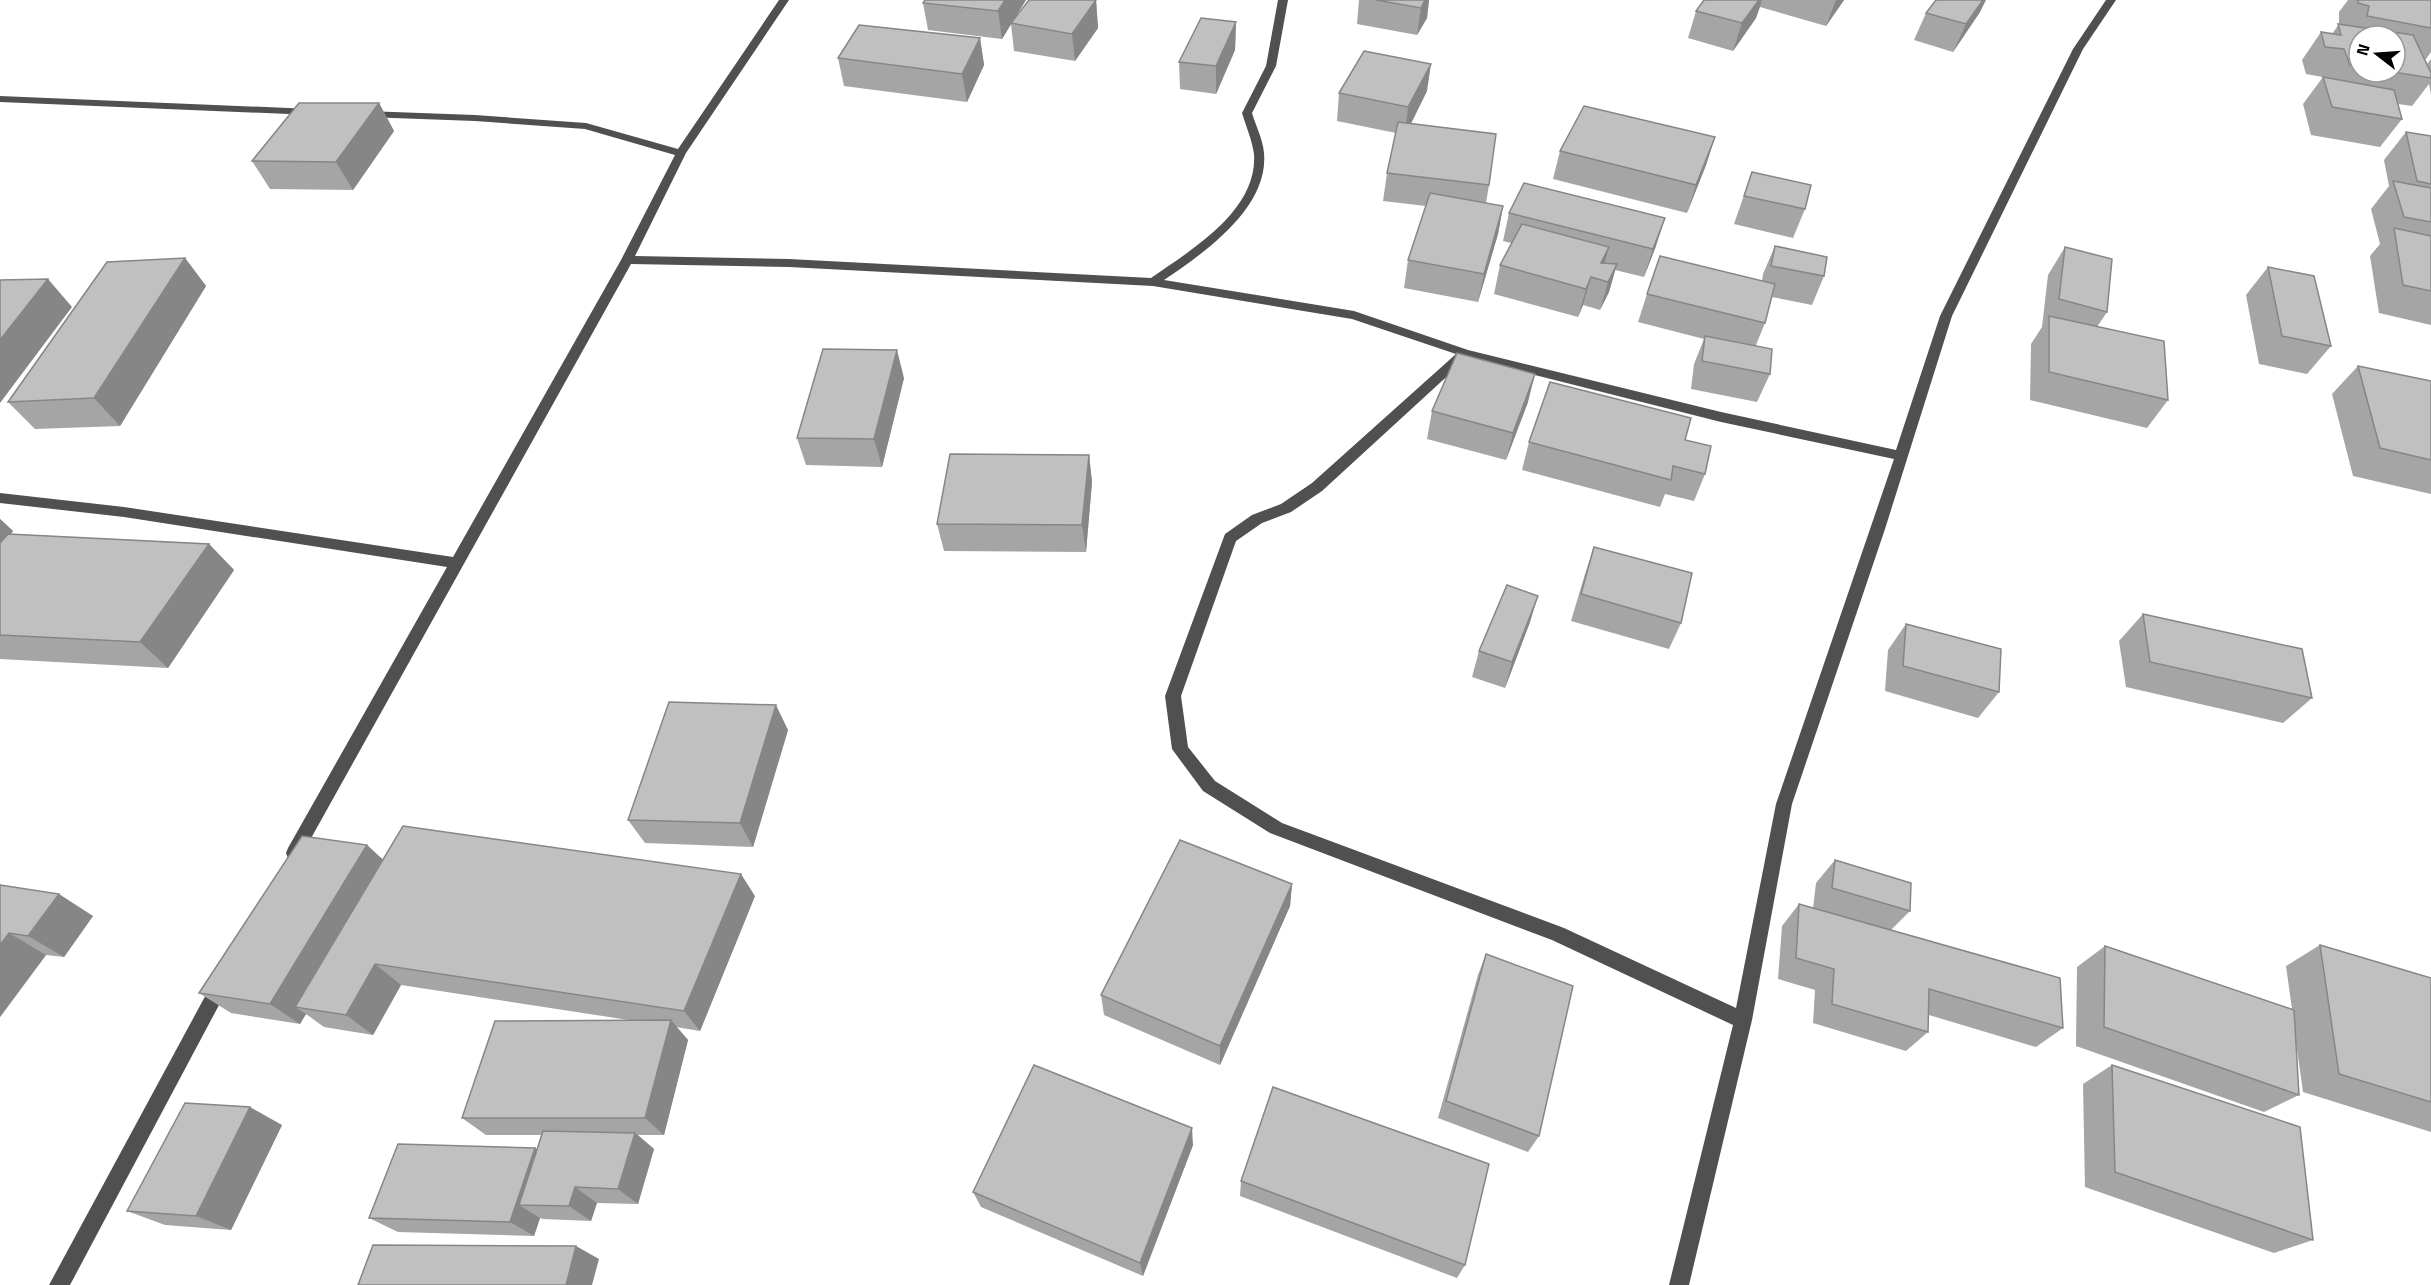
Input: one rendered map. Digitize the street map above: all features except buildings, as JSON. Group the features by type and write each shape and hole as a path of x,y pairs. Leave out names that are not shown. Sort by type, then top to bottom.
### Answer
{"street":[{"path":"286,867 454,563 627,260 681,153 784,0"},
{"path":"1153,282 1187,259 1227,226 1255,186 1259,156 1247,113 1271,66 1283,0"},
{"path":"1679,1285 1743,1020 1784,804 1946,316 2073,60 2111,0"},
{"path":"0,99 320,112"},
{"path":"355,114 475,118 586,126 681,153"},
{"path":"627,260 789,263 1153,282 1253,297 1354,315 1465,353 1720,417 1901,456"},
{"path":"1465,353 1317,487 1286,508 1257,519 1230,538 1173,696 1180,749 1209,786 1276,828 1558,934 1743,1020"},
{"path":"0,498 124,512 454,563"},
{"path":"59,1285 227,972"}]}
